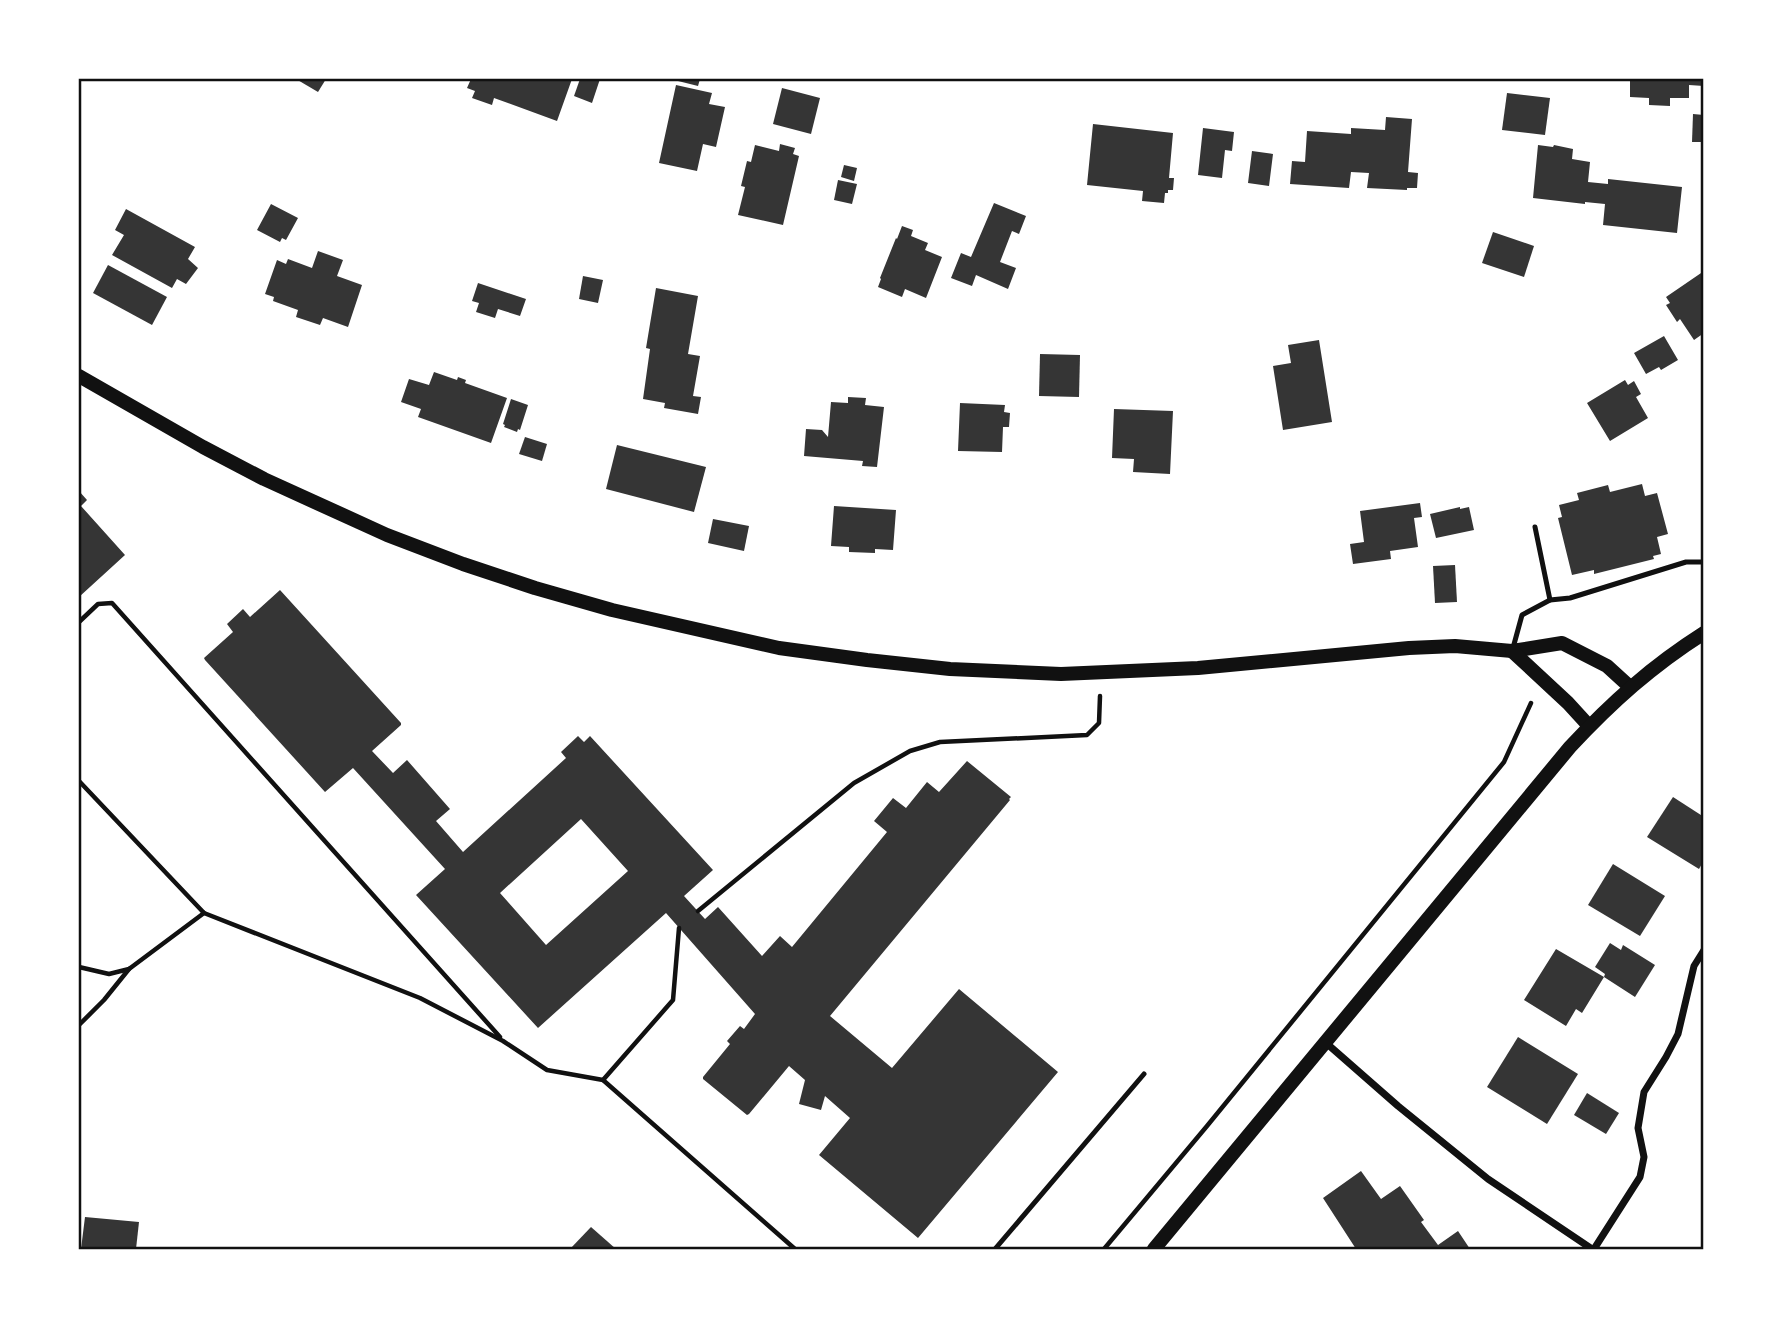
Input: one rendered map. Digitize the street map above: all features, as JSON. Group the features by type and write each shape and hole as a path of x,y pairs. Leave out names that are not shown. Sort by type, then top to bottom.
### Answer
{"main road":[{"path":"79,376 203,447 317,505 387,535 463,564 561,595 625,613 779,648 950,669 1061,674 1198,668 1409,648 1455,646 1512,651 1562,643 1607,666 1630,687"},
{"path":"1154,1249 1589,726 1630,687 1672,654 1704,634"},
{"path":"1512,651 1589,726"}],"street":[{"path":"1325,1042 1488,1179 1593,1249 1640,1177 1644,1157 1638,1128 1644,1092 1678,1034 1694,966 1704,950"}],"lane":[{"path":"1535,527 1550,600"},
{"path":"1512,651 1522,615 1550,600 1570,598 1686,562 1704,562"},
{"path":"995,1249 1144,1074"}],"path":[{"path":"79,621 98,604 111,603 503,1041"},
{"path":"698,911 854,783 910,751 940,742 1087,736 1099,723 1100,673"},
{"path":"1104,1249 1504,762 1535,697"},
{"path":"79,781 204,913 420,998 503,1041 547,1070 603,1080 795,1249"},
{"path":"79,1025 129,969 204,913"},
{"path":"603,1080 673,1000 679,929"},
{"path":"79,967 109,974 129,969"}],"building":[{"path":"296,79 326,79 318,92"},
{"path":"471,79 572,79 557,121 494,98 492,105 472,98 475,91 467,88"},
{"path":"580,79 600,79 592,103 574,96"},
{"path":"670,79 700,79 698,86"},
{"path":"1630,79 1704,79 1704,86 1689,85 1689,98 1670,98 1670,106 1649,105 1649,98 1630,97"},
{"path":"676,85 712,93 709,104 725,107 716,147 703,144 697,171 659,163"},
{"path":"782,88 820,98 811,134 773,124"},
{"path":"1507,93 1550,98 1545,135 1502,130"},
{"path":"1693,114 1704,115 1704,142 1692,142"},
{"path":"1386,117 1412,119 1408,172 1418,173 1417,188 1367,188 1369,173 1351,172 1349,188 1290,184 1292,161 1305,162 1307,131 1351,134 1351,128 1385,130"},
{"path":"1093,124 1173,133 1169,178 1174,178 1173,190 1165,193 1164,203 1142,201 1143,191 1087,185"},
{"path":"1203,128 1234,132 1232,151 1225,150 1222,178 1198,175"},
{"path":"780,144 795,148 793,154 799,156 783,225 738,215 745,187 741,186 747,161 751,162 755,145 779,151"},
{"path":"1538,145 1573,149 1572,159 1590,162 1588,182 1608,184 1608,179 1682,187 1677,233 1603,225 1605,204 1533,198"},
{"path":"1252,151 1273,154 1269,186 1248,183"},
{"path":"844,165 857,168 854,181 841,177"},
{"path":"838,180 857,184 852,204 834,200"},
{"path":"994,203 1026,216 1019,234 1012,231 1000,262 1016,268 1008,289 976,275 972,286 951,278 961,253 971,257"},
{"path":"271,204 298,218 286,240 282,238 280,242 257,230"},
{"path":"126,209 195,247 188,259 198,268 186,284 177,279 172,288 112,255 124,235 115,230"},
{"path":"902,226 913,230 911,236 928,243 925,250 942,257 926,298 905,289 902,297 878,287"},
{"path":"1493,232 1534,246 1524,277 1482,263"},
{"path":"318,251 343,260 337,276 362,285 348,327 323,318 320,325 296,317 298,310 273,301 274,297 265,294 277,260 286,264 288,259 312,268"},
{"path":"108,265 167,297 152,325 93,293"},
{"path":"1704,271 1704,333 1694,340 1680,319 1677,322 1666,305 1670,303 1666,297"},
{"path":"583,276 603,280 598,303 579,299"},
{"path":"478,283 526,299 520,316 498,309 495,318 476,312 479,303 472,301"},
{"path":"656,288 698,296 688,354 700,356 693,396 701,397 698,414 664,408 665,403 643,399 650,349 646,348"},
{"path":"1664,336 1678,360 1661,370 1659,367 1646,374 1634,353"},
{"path":"1319,340 1332,422 1283,430 1273,366 1291,363 1288,345"},
{"path":"1040,354 1080,355 1079,397 1039,396"},
{"path":"434,372 457,380 458,377 466,380 465,383 507,398 491,443 418,417 421,409 401,402 409,379 429,385"},
{"path":"1625,380 1628,385 1634,381 1641,394 1636,397 1648,418 1610,441 1587,403"},
{"path":"848,397 866,398 865,405 884,407 877,467 862,466 863,461 804,456 806,429 822,430 828,437 831,402 848,403"},
{"path":"511,399 528,405 517,432 504,427 503,424"},
{"path":"960,403 1005,405 1004,412 1010,413 1009,427 1003,427 1002,452 958,451"},
{"path":"1114,409 1173,411 1170,474 1133,472 1134,459 1112,458"},
{"path":"525,437 547,444 542,461 519,454"},
{"path":"617,445 706,467 694,512 606,489"},
{"path":"1642,484 1645,496 1657,493 1668,534 1657,537 1661,554 1653,556 1654,559 1594,574 1594,570 1572,575 1558,518 1562,517 1559,505 1579,500 1577,493 1608,485 1610,492"},
{"path":"79,491 87,500 81,506 125,555 79,597"},
{"path":"1420,503 1422,517 1414,518 1418,547 1390,551 1391,559 1353,564 1350,544 1364,542 1360,511"},
{"path":"834,506 896,510 893,550 875,549 875,553 849,552 849,547 831,546"},
{"path":"1469,507 1474,530 1436,538 1430,514"},
{"path":"713,519 749,526 744,551 708,543"},
{"path":"1455,565 1457,602 1435,603 1433,566"},
{"path":"280,590 401,723 372,751 393,773 407,760 450,809 436,821 463,852 566,758 561,752 578,736 584,742 590,736 713,870 684,896 705,919 718,907 762,956 780,936 792,947 887,832 874,821 893,798 906,808 927,782 939,792 967,761 1011,797 1010,800 830,1016 892,1068 959,989 1058,1072 918,1238 819,1155 850,1118 825,1096 821,1110 799,1104 805,1080 789,1066 747,1115 703,1079 730,1044 727,1041 740,1026 744,1029 755,1014 666,913 538,1028 416,895 445,869 353,768 325,792 205,660 204,658 233,632 227,624 243,609 250,617","holes":["581,819 628,871 546,945 500,893"]},
{"path":"1673,797 1704,817 1704,860 1699,869 1647,837"},
{"path":"1613,864 1665,896 1640,936 1588,905"},
{"path":"1610,943 1621,950 1623,945 1655,965 1635,997 1604,977 1605,974 1595,967"},
{"path":"1556,949 1604,977 1582,1013 1576,1009 1566,1026 1524,1000"},
{"path":"1518,1037 1578,1074 1547,1124 1487,1087"},
{"path":"1587,1093 1619,1113 1606,1134 1574,1115"},
{"path":"1361,1171 1381,1199 1400,1186 1438,1245 1458,1231 1470,1249 1356,1249 1323,1198"},
{"path":"85,1217 139,1222 136,1249 81,1249"},
{"path":"591,1227 616,1249 570,1249"}]}
